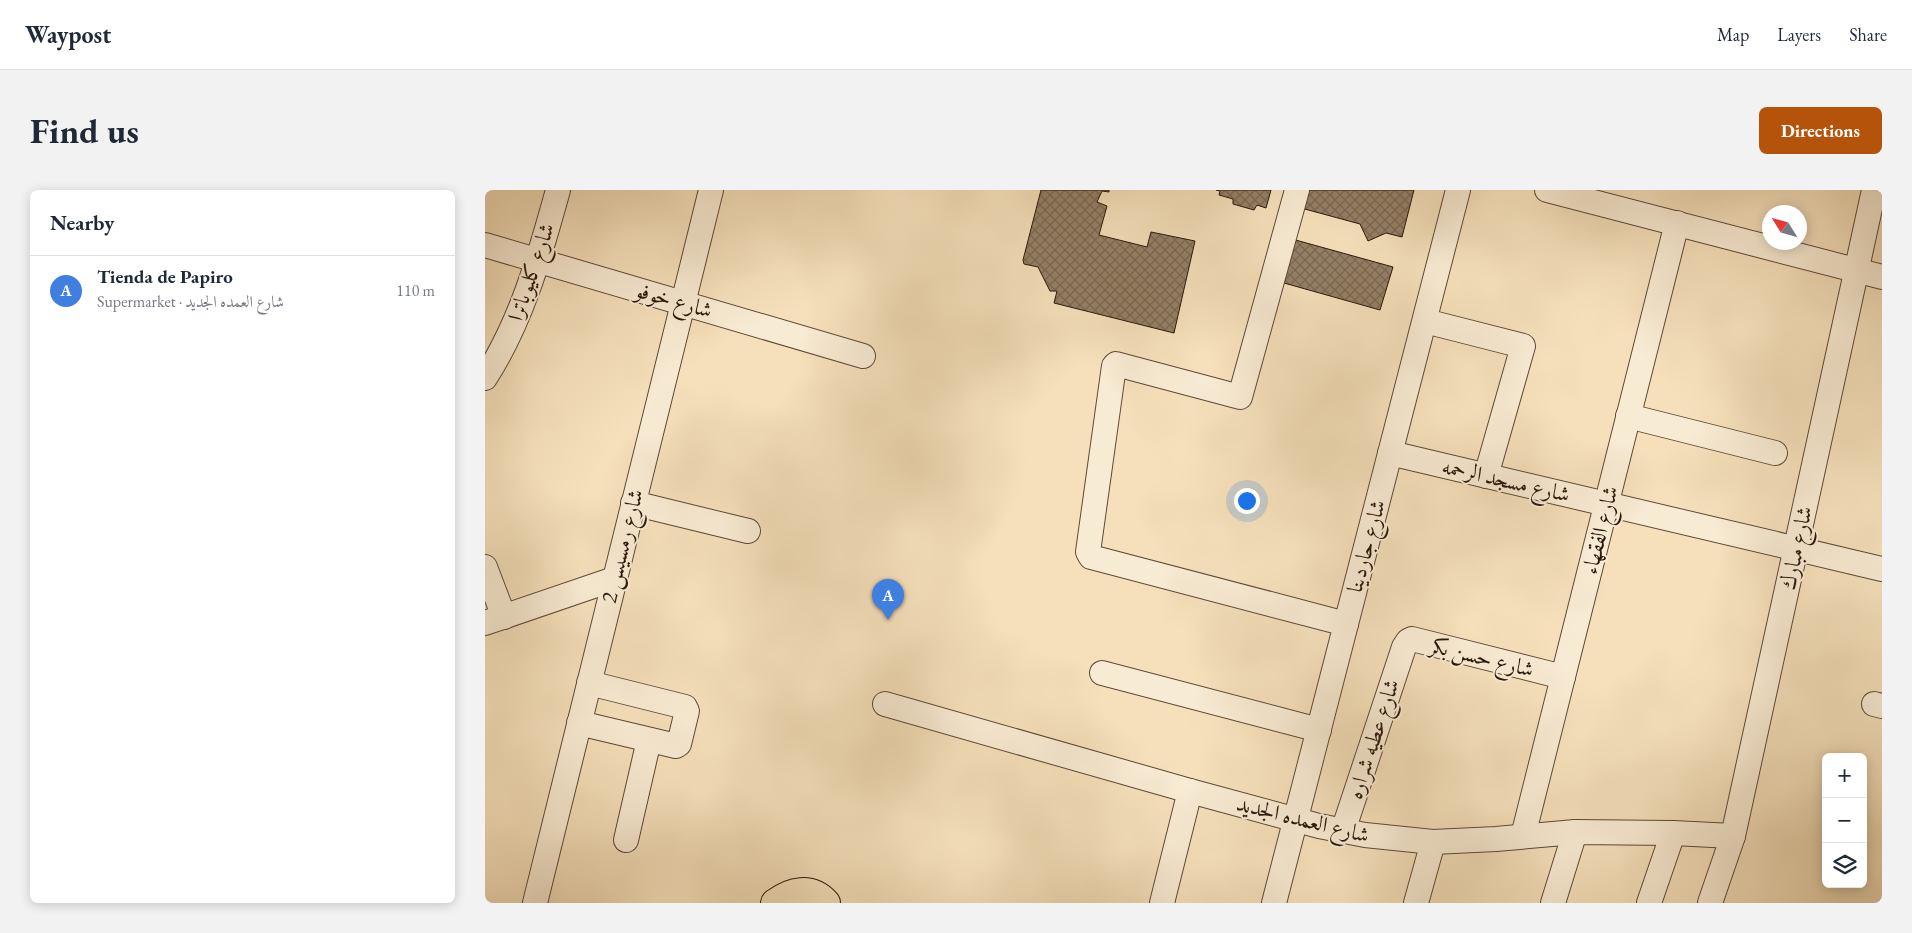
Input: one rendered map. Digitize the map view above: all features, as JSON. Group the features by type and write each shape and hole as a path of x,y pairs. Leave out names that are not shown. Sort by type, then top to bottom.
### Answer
{"main road":[{"path":"775,903 786,895 806,892 815,895 826,903"}],"street":[{"name":"شارع كليوباترا","path":"485,378 519,313 538,260 558,190"},
{"name":"شارع رمسيس 2","path":"535,903 711,190"},
{"path":"1297,190 1239,397 1116,364 1114,366 1088,552 1091,557 1346,624"},
{"name":"شارع جاردينا","path":"1274,903 1459,190"},
{"path":"1547,190 1882,277"},
{"name":"شارع مبارك","path":"1710,903 1733,836 1874,190"},
{"name":"شارع الفقهاء","path":"1523,836 1677,223"},
{"name":"شارع خوفو","path":"485,244 863,356"},
{"path":"1425,321 1523,346 1486,476"},
{"path":"1628,416 1775,453"},
{"name":"شارع مسجد الرحمه","path":"1391,453 1882,569"},
{"path":"633,503 748,531"},
{"path":"485,567 494,620 614,579"},
{"name":"شارع حسن بكر","path":"1404,647 1407,641 1412,639 1563,677"},
{"name":"شارع عطيه شراره","path":"1343,831 1404,647"},
{"path":"1102,673 1319,730"},
{"path":"579,723 677,746 687,711 686,708 589,683"},
{"name":"شارع العمده الجديد","path":"885,704 1191,791 1343,831 1433,842 1575,832 1733,836"},
{"path":"626,840 649,740"},
{"path":"1163,903 1191,791"},
{"path":"1553,903 1575,832"},
{"path":"1649,903 1673,833"},
{"path":"1416,903 1433,842"}],"building":[{"path":"1041,190 1109,190 1109,192 1102,191 1097,202 1107,206 1099,235 1147,247 1151,232 1195,241 1174,333 1054,303 1057,291 1050,291 1038,267 1024,264 1023,260"},
{"path":"1216,190 1271,190 1266,208 1257,205 1254,210 1233,204 1233,199 1219,195 1220,191"},
{"path":"1306,190 1414,190 1402,237 1386,233 1368,241 1360,224 1301,208"},
{"path":"1292,239 1393,267 1380,310 1284,283"}],"place":[{"name":"Tienda de Papiro","path":"888,620"}]}
